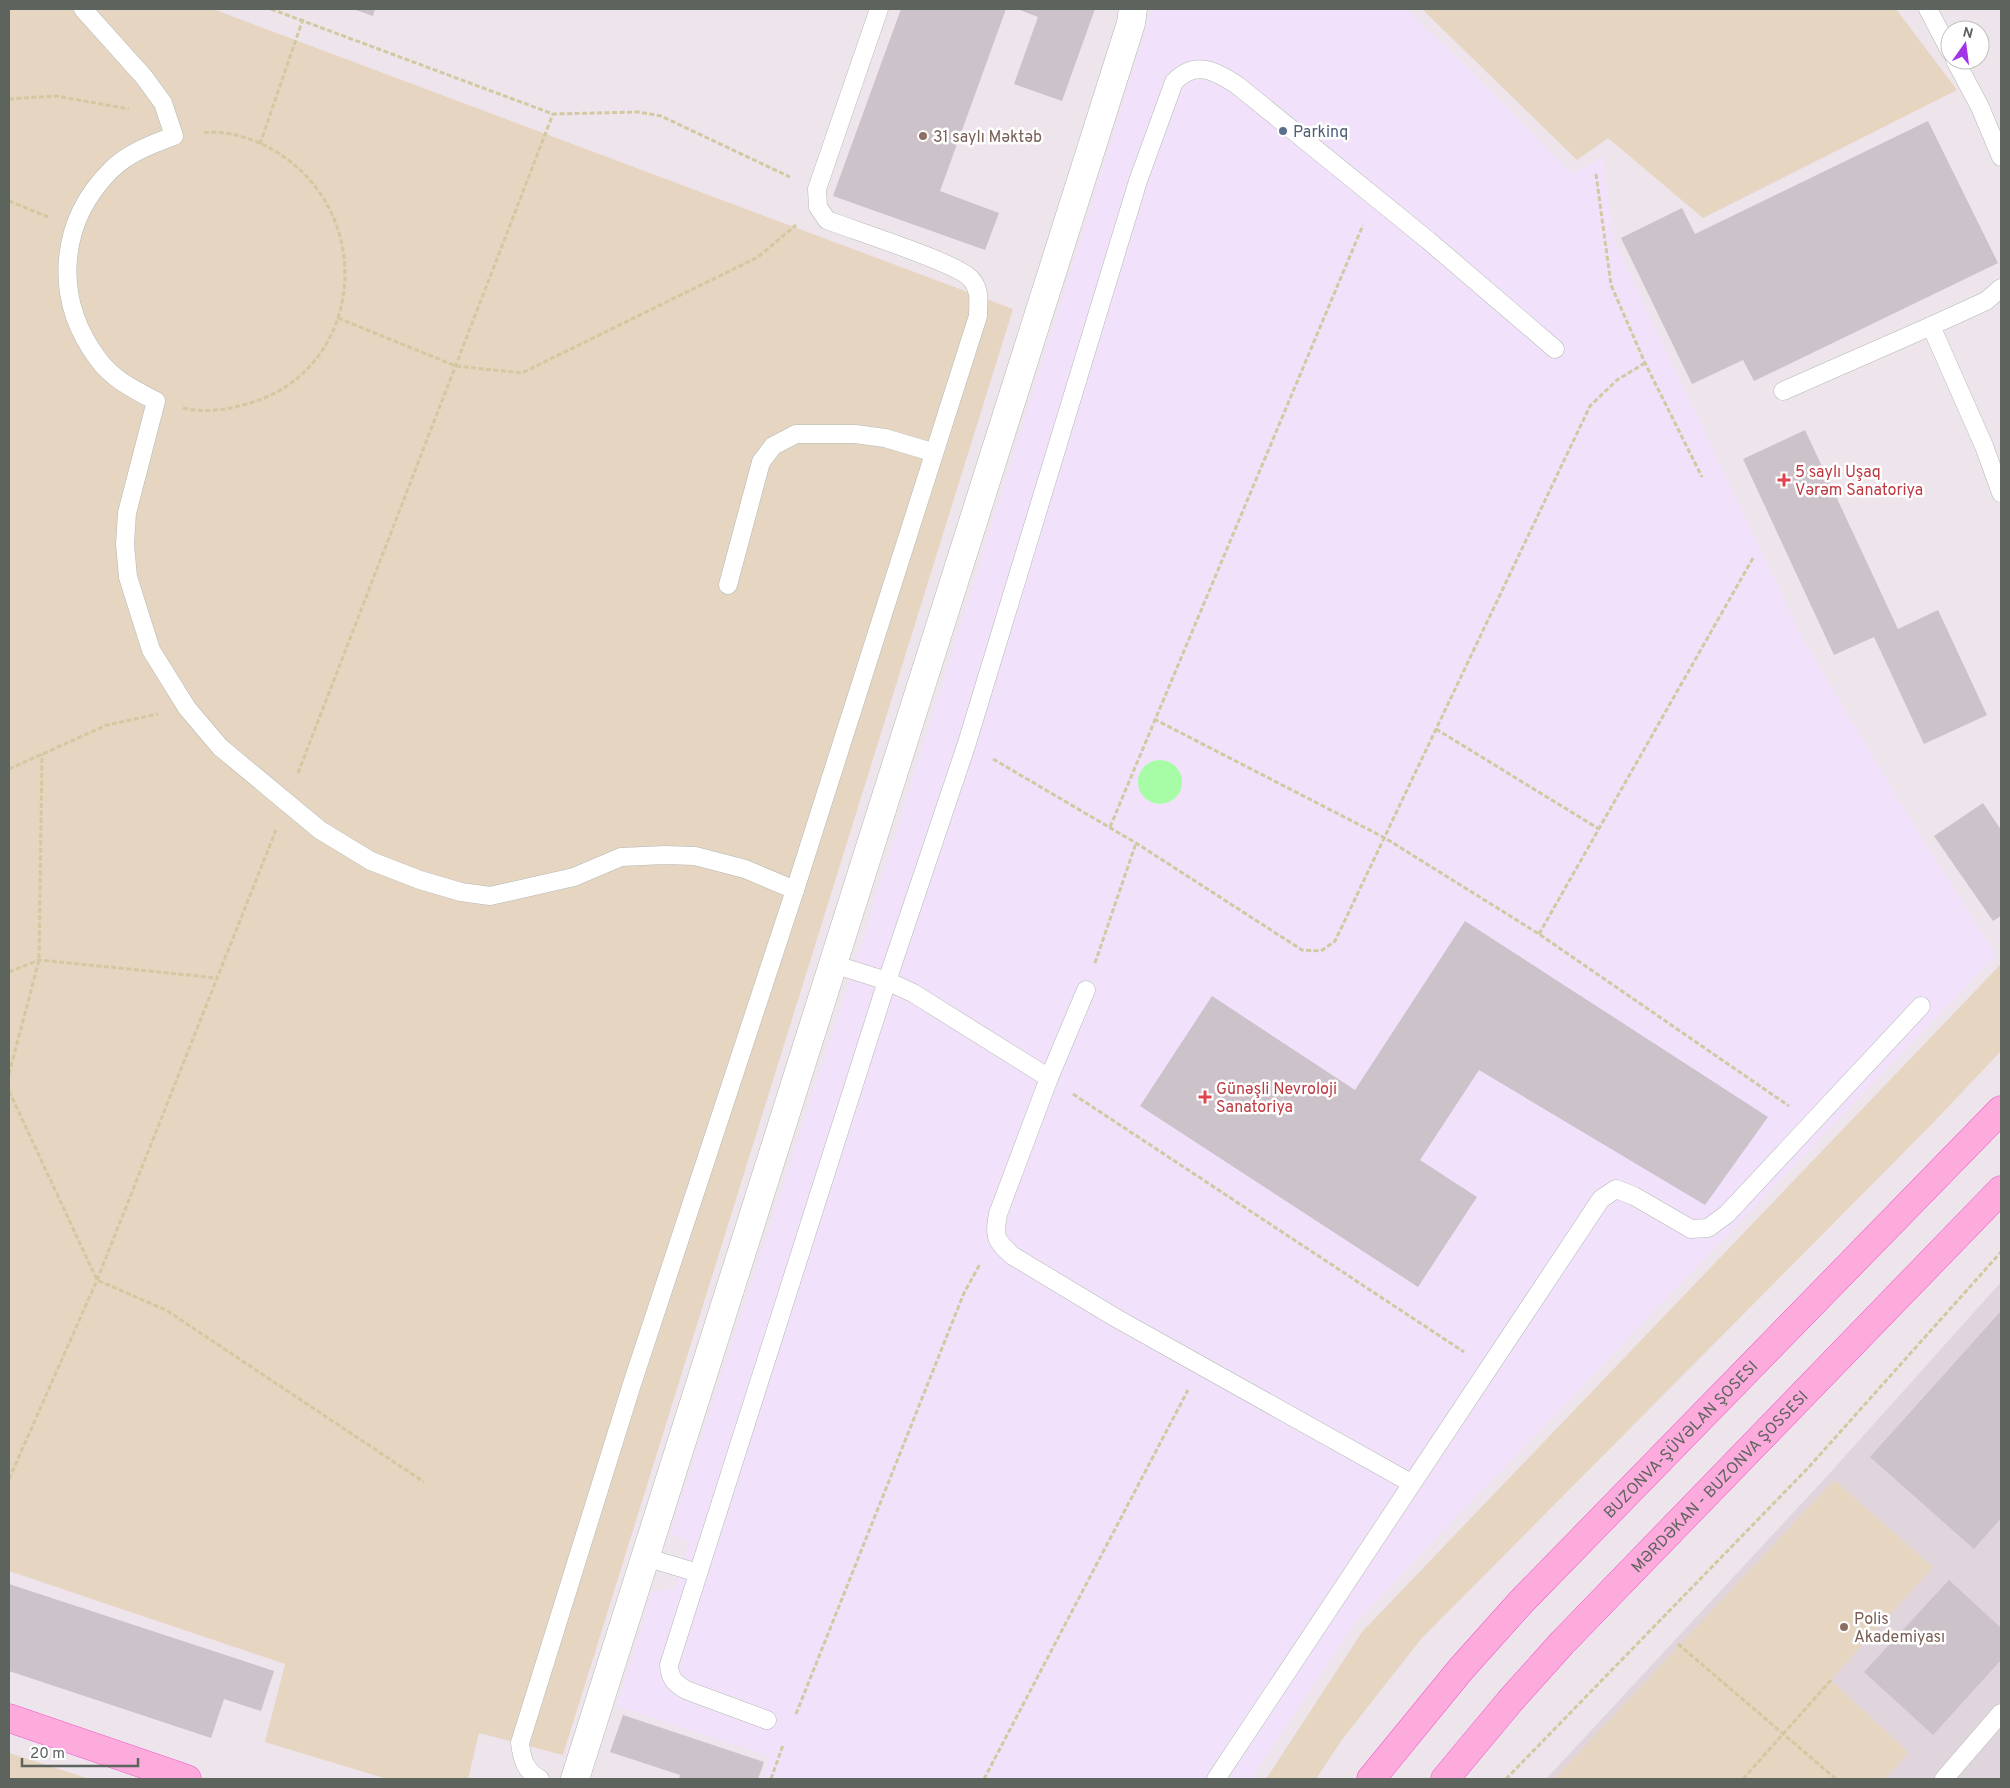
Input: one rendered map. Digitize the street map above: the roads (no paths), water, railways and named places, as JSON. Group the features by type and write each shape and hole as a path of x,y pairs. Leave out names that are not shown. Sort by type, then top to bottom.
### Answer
{"main road":[{"name":"BUZONVA-ŞÜVƏLAN ŞOSESI","path":"1371,1779 1461,1669 1521,1602 2001,1110"},
{"name":"MƏRDƏKAN - BUZONVA ŞOSSESI","path":"1445,1779 1510,1701 1562,1643 2001,1190"},
{"path":"9,1718 187,1779"}],"street":[{"path":"574,1779 1131,23 1133,9"}],"lane":[{"path":"83,9 144,77 163,103 174,136 141,148 112,169 89,196 74,227 67,262 69,297 80,330 99,360 125,384 156,401 127,513 125,544 128,577 150,650 187,708 220,747 320,830 371,861 420,880 462,892 490,896 574,878 621,857 695,856 746,869 795,890"},
{"path":"540,1779 532,1774 522,1760 520,1743 632,1384 795,890 932,452 978,316 979,293 971,278 952,267 827,220 818,207 817,189 879,9"},
{"path":"1928,9 1940,32"},
{"path":"767,1720 686,1690 676,1684 670,1676 669,1665 887,982 966,744 1135,191 1174,82 1184,71 1201,68 1222,76 1237,85 1375,197 1555,349"},
{"path":"1960,70 1980,107 2001,157"},
{"path":"1783,391 1986,301 2001,288"},
{"path":"1931,326 1984,446 2001,493"},
{"path":"728,586 761,462 773,446 796,434 854,434 884,438 932,452"},
{"path":"833,964 912,992 1049,1078"},
{"path":"1086,990 1049,1078 998,1214 994,1234 1000,1244 1013,1256 1116,1318 1411,1483"},
{"path":"1216,1779 1601,1199 1616,1189 1634,1196 1691,1229 1708,1228 1727,1214 1921,1006"},
{"path":"645,1557 698,1573"},
{"path":"1944,1779 2001,1714"}],"place":[{"name":"Parkinq","path":"1283,131"},
{"name":"31 saylı Məktəb","path":"923,136"},
{"name":"5 saylı Uşaq Vərəm Sanatoriya","path":"1784,480"},
{"name":"Günəşli Nevroloji Sanatoriya","path":"1205,1097"},
{"name":"Polis Akademiyası","path":"1844,1627"}]}
